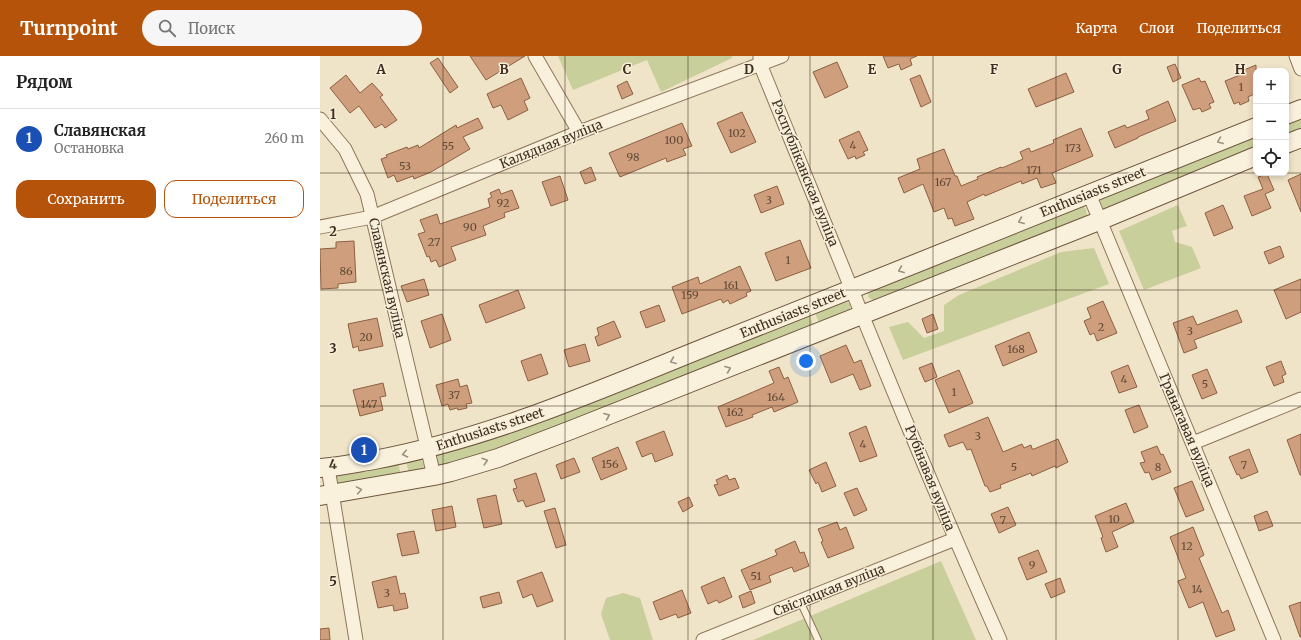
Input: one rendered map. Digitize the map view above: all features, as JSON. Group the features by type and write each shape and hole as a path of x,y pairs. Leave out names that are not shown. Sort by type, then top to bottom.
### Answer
{"street":[{"path":"536,56 579,132"},
{"name":"Калядная вуліца","path":"320,227 372,217 760,60 782,56"},
{"path":"1296,56 1301,69"},
{"name":"Рэспубліканская вуліца","path":"760,60 863,315"},
{"path":"1289,114 1301,109"},
{"name":"Славянская вуліца","path":"320,119 345,149 367,194 434,476"},
{"name":"Enthusiasts street","path":"324,468 427,449 485,432 552,409 1253,128"},
{"path":"1289,143 1301,138"},
{"path":"326,495 434,476 498,458 1099,221 1253,157"},
{"name":"Гранатавая вуліца","path":"1089,194 1274,640"},
{"name":"Рубінавая вуліца","path":"863,315 955,539 1000,640"},
{"path":"1193,443 1301,400"},
{"path":"324,468 326,495 356,640"},
{"name":"Свіслацкая вуліца","path":"704,640 955,539"}],"lane":[{"path":"800,601 818,640"}],"green space":[{"path":"558,56 732,56 732,58 661,92 647,60 573,90"},
{"path":"1301,115 1301,130 1289,135 1289,120"},
{"path":"1253,134 1253,149 1104,210 1098,205 1099,197"},
{"path":"1082,204 1086,209 1087,217 874,301 868,297 869,289"},
{"path":"1178,205 1187,226 1172,231 1175,242 1192,247 1201,268 1144,290 1119,231"},
{"path":"1094,248 1109,284 903,360 889,327 908,322 924,338 944,331 944,305 959,295 1061,252"},
{"path":"846,301 850,304 850,309 846,314 820,325 814,311"},
{"path":"809,314 814,327 485,454 441,466 437,464 437,454"},
{"path":"417,458 421,459 424,465 423,470 409,475 406,460"},
{"path":"398,462 401,476 335,486 334,477 339,473"},
{"path":"941,561 976,640 753,640"},
{"path":"623,593 640,598 653,640 610,640 601,614 606,598"}],"building":[{"path":"470,56 525,56 486,80"},
{"path":"883,56 917,56 910,59 912,65 901,70 899,64 888,68"},
{"path":"438,58 458,87 450,93 430,63"},
{"path":"837,62 848,87 825,98 813,72"},
{"path":"1175,64 1181,78 1173,82 1167,67"},
{"path":"1256,65 1256,68 1253,68 1253,94 1248,97 1249,101 1240,105 1239,102 1234,104 1225,81 1245,73 1244,70"},
{"path":"1066,73 1074,92 1036,107 1028,89"},
{"path":"346,75 360,93 372,83 383,95 380,97 397,120 385,128 382,124 375,128 359,106 350,113 330,88"},
{"path":"920,75 931,102 921,107 910,79"},
{"path":"521,78 530,98 524,101 528,110 508,120 501,105 493,108 487,94"},
{"path":"1199,78 1201,82 1205,81 1214,102 1209,104 1211,108 1202,112 1200,108 1193,110 1182,85"},
{"path":"627,81 633,94 622,99 617,86"},
{"path":"1168,101 1176,121 1115,148 1108,132 1125,125 1127,128 1149,119 1146,111"},
{"path":"742,112 756,142 731,153 717,123"},
{"path":"478,118 483,128 463,137 470,149 431,172 414,179 413,176 397,182 394,175 388,178 381,159 387,157 386,155 407,147 408,149 418,145 419,148 456,125 457,128"},
{"path":"682,123 692,146 683,149 686,155 667,162 666,158 620,177 609,153"},
{"path":"1081,128 1093,156 1052,173 1056,183 1041,188 1037,178 1022,184 1021,181 985,196 984,194 967,202 974,219 955,226 952,218 948,219 944,208 934,212 923,184 904,193 898,178 920,169 917,159 944,149 955,176 957,176 961,186 978,179 977,177 1023,159 1020,152 1029,148 1031,152 1054,143 1053,140"},
{"path":"859,131 868,150 863,152 865,155 856,159 855,156 848,159 839,140"},
{"path":"591,167 596,180 585,184 580,172"},
{"path":"1301,174 1301,212 1288,180"},
{"path":"560,176 568,200 551,206 542,182"},
{"path":"1268,176 1274,190 1265,194 1271,208 1252,216 1244,196 1263,189 1258,177"},
{"path":"777,186 784,204 761,213 754,195"},
{"path":"499,189 501,194 512,190 519,208 504,213 505,217 483,226 486,235 451,247 456,260 439,267 436,260 431,262 429,256 427,257 418,234 425,232 420,220 437,214 440,224 490,207 488,199 492,197 490,193"},
{"path":"1223,205 1233,228 1214,236 1205,213"},
{"path":"800,240 811,268 776,281 765,253"},
{"path":"354,241 356,282 338,284 338,288 321,289 320,249 336,248 336,242"},
{"path":"1280,246 1284,257 1269,264 1264,252"},
{"path":"740,266 751,291 746,293 747,296 730,304 728,300 723,303 721,299 682,314 672,287 698,277 700,284"},
{"path":"424,279 429,295 407,302 401,286"},
{"path":"1301,279 1301,312 1286,319 1274,290"},
{"path":"518,290 525,308 486,323 479,305"},
{"path":"1103,301 1117,333 1097,341 1094,333 1090,335 1084,321 1091,318 1087,308"},
{"path":"659,305 665,321 646,328 640,312"},
{"path":"1237,310 1242,322 1194,340 1197,348 1184,353 1173,323 1193,316 1197,325"},
{"path":"442,314 451,340 430,348 421,321"},
{"path":"933,314 938,329 927,333 922,319"},
{"path":"377,318 383,346 359,351 358,346 353,348 348,324"},
{"path":"614,321 621,337 598,346 595,337 599,335 597,328"},
{"path":"1029,332 1037,352 1003,366 995,346"},
{"path":"585,344 590,361 569,367 564,350"},
{"path":"846,345 854,363 861,360 871,386 860,390 853,374 831,383 820,356"},
{"path":"541,354 548,374 528,381 521,361"},
{"path":"1281,361 1286,374 1282,376 1284,382 1274,386 1266,367"},
{"path":"932,363 937,377 925,382 919,368"},
{"path":"1128,365 1137,387 1119,393 1111,372"},
{"path":"779,367 784,379 788,377 798,402 774,412 772,407 752,415 753,417 726,427 718,407 774,383 769,371"},
{"path":"1207,369 1217,393 1202,399 1192,375"},
{"path":"959,370 973,403 949,413 935,380"},
{"path":"458,379 460,387 467,385 472,403 466,404 467,408 450,410 448,404 442,406 436,385"},
{"path":"383,383 386,396 380,397 383,410 360,416 353,390"},
{"path":"1139,405 1148,427 1134,433 1125,410"},
{"path":"988,417 1003,452 1022,444 1024,448 1031,445 1032,449 1034,449 1058,439 1068,462 1056,468 1055,466 1032,476 1031,473 1000,485 1001,488 990,492 987,486 985,486 971,449 967,450 963,442 949,447 944,435"},
{"path":"866,426 877,456 860,462 849,433"},
{"path":"664,431 673,455 655,462 652,453 642,457 636,442"},
{"path":"1301,434 1301,475 1300,475 1287,440"},
{"path":"1157,446 1161,455 1163,454 1171,472 1152,480 1149,472 1145,473 1140,463 1145,462 1141,452"},
{"path":"618,447 627,469 601,480 592,458"},
{"path":"1249,449 1258,472 1241,479 1239,474 1237,475 1229,457"},
{"path":"574,458 580,472 561,479 556,465"},
{"path":"826,462 836,486 822,492 818,482 816,484 809,470"},
{"path":"536,473 545,501 526,507 523,500 518,502 513,489 517,488 514,480"},
{"path":"727,475 729,480 735,478 739,488 719,496 714,485 718,484 716,480"},
{"path":"1192,481 1204,510 1186,517 1174,488"},
{"path":"857,488 867,510 854,516 844,493"},
{"path":"496,495 502,524 484,528 477,499"},
{"path":"689,497 693,506 683,512 678,502"},
{"path":"1126,503 1134,522 1112,532 1118,547 1106,552 1101,538 1103,537 1095,516"},
{"path":"452,506 456,527 436,531 432,510"},
{"path":"1008,507 1016,525 999,533 991,514"},
{"path":"555,508 566,545 556,548 544,511"},
{"path":"1267,511 1273,526 1259,531 1254,516"},
{"path":"837,522 840,530 846,527 854,548 828,558 821,542 823,541 818,529"},
{"path":"1193,527 1204,555 1199,558 1222,613 1228,610 1235,630 1216,637 1203,602 1189,608 1178,581 1186,578 1170,537"},
{"path":"414,531 419,553 402,556 397,534"},
{"path":"795,541 800,553 804,552 809,566 794,572 792,567 769,576 771,582 750,590 741,570 777,555 775,550"},
{"path":"1038,550 1047,572 1027,580 1018,558"},
{"path":"542,572 553,601 537,607 532,594 523,598 517,581"},
{"path":"396,576 400,594 405,593 408,608 394,611 393,605 378,608 372,582"},
{"path":"724,577 732,597 719,603 717,600 708,604 701,587"},
{"path":"1060,578 1065,592 1051,598 1045,584"},
{"path":"682,590 691,613 678,618 676,614 660,620 653,602"},
{"path":"751,591 755,603 743,608 739,596"},
{"path":"499,592 502,603 483,608 480,597"},
{"path":"1301,602 1301,637 1300,637 1289,606"},
{"path":"329,628 330,640 320,640 320,629"}],"place":[{"name":"Славянская","path":"364,450"}]}
